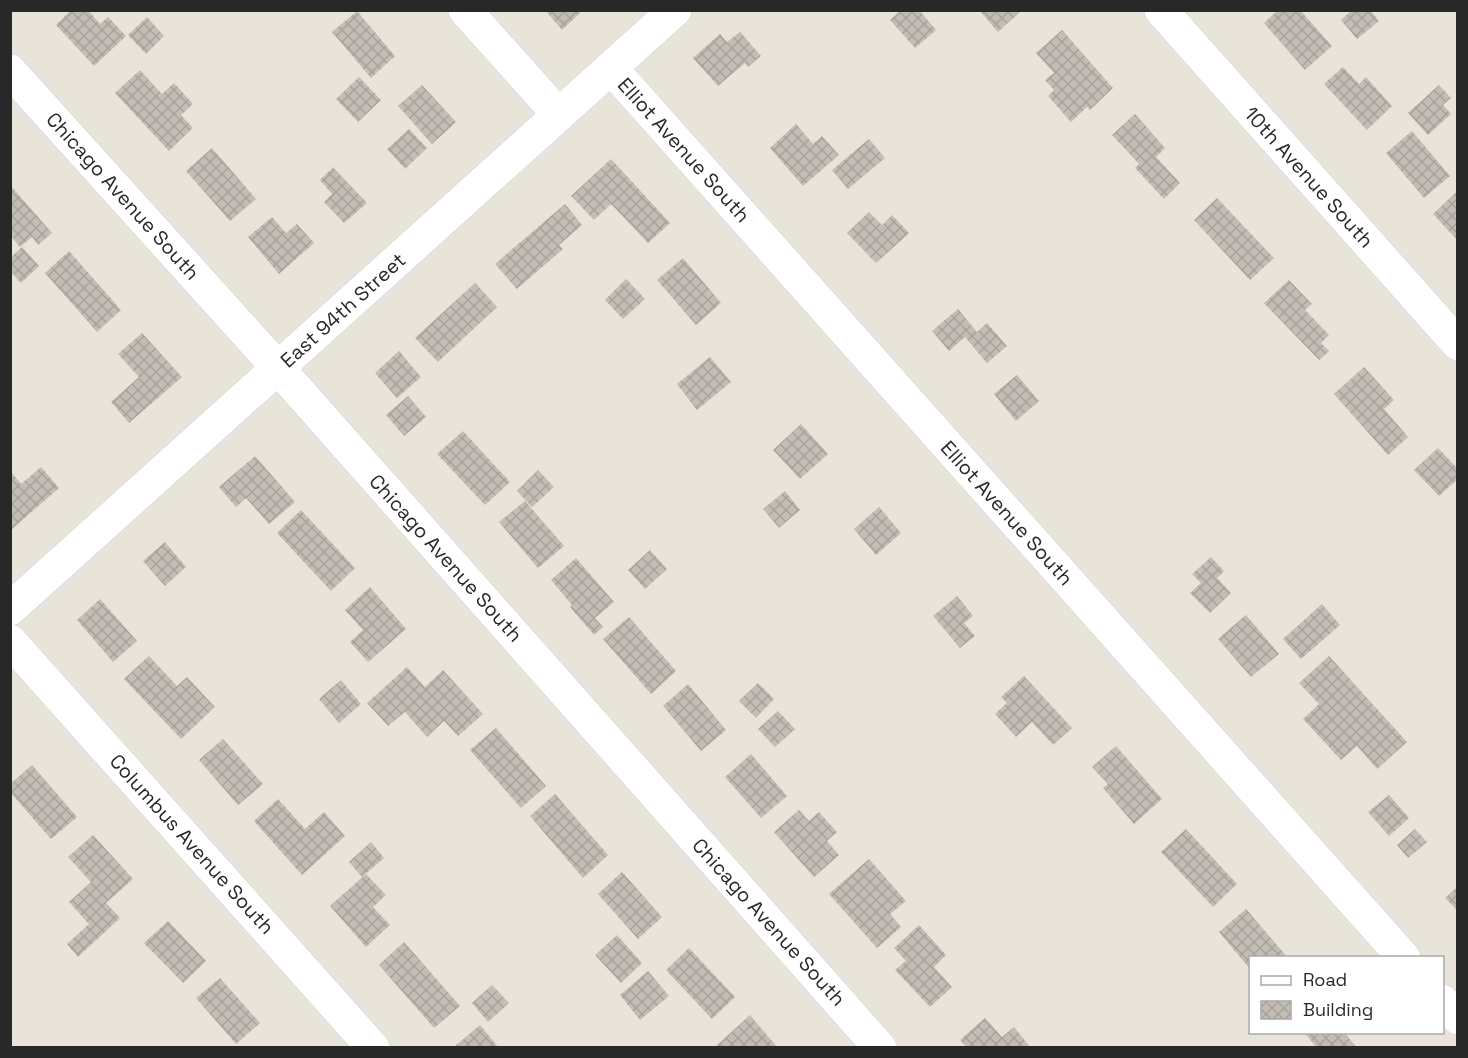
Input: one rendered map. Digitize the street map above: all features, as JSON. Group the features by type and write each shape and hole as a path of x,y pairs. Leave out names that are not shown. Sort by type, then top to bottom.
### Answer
{"street":[{"path":"465,10 559,115"},
{"name":"East 94th Street","path":"10,609 675,10"},
{"name":"10th Avenue South","path":"1161,10 1458,344"},
{"name":"Elliot Avenue South","path":"611,69 1403,956"},
{"name":"Chicago Avenue South","path":"10,71 278,368 880,1047"},
{"name":"Columbus Avenue South","path":"10,641 373,1047"},
{"path":"1444,1002 1458,1018"}],"building":[{"path":"71,10 88,10 100,24 108,17 126,36 94,66 56,25"},
{"path":"545,10 583,10 562,30"},
{"path":"901,10 919,10 936,30 915,48 890,20"},
{"path":"979,10 1022,10 998,32"},
{"path":"1278,10 1300,10 1332,46 1305,70 1264,23"},
{"path":"1352,10 1370,10 1379,21 1357,39 1341,20"},
{"path":"357,11 395,56 371,78 332,32"},
{"path":"147,17 164,36 146,54 128,35"},
{"path":"1062,30 1113,88 1090,110 1087,107 1071,122 1048,96 1054,90 1045,80 1054,73 1036,53"},
{"path":"740,32 761,56 748,67 745,63 718,86 693,58 720,34 727,42"},
{"path":"1343,67 1359,84 1366,77 1392,106 1367,130 1324,84"},
{"path":"140,70 162,94 174,83 193,104 181,115 193,128 169,151 115,93"},
{"path":"359,77 381,100 358,122 336,99"},
{"path":"422,85 456,122 432,144 398,106"},
{"path":"1439,85 1451,98 1443,105 1451,114 1428,135 1408,113"},
{"path":"1135,114 1165,148 1156,157 1180,183 1164,199 1135,168 1139,164 1112,135"},
{"path":"796,124 813,144 822,136 839,155 803,186 770,148"},
{"path":"409,129 427,148 405,169 387,149"},
{"path":"1412,131 1450,176 1424,198 1386,153"},
{"path":"869,139 885,158 848,189 832,170"},
{"path":"212,148 256,199 230,221 186,171"},
{"path":"611,159 670,223 648,243 611,204 594,220 571,196"},
{"path":"333,167 367,203 344,223 324,202 332,194 320,180"},
{"path":"10,185 52,233 38,245 32,237 20,247 10,235"},
{"path":"1456,192 1458,193 1458,241 1433,214"},
{"path":"1217,198 1274,258 1250,280 1194,220"},
{"path":"565,204 582,225 559,245 563,249 517,289 495,264"},
{"path":"869,212 882,225 892,215 909,233 876,263 847,233"},
{"path":"272,217 286,233 297,224 314,243 279,274 248,237"},
{"path":"22,247 39,266 21,283 10,271 10,258"},
{"path":"69,251 121,310 97,332 45,273"},
{"path":"683,258 721,303 696,325 657,280"},
{"path":"626,279 645,299 623,319 605,300"},
{"path":"1289,280 1312,304 1305,310 1329,335 1321,343 1329,351 1319,360 1264,303"},
{"path":"475,283 497,307 438,362 415,338"},
{"path":"958,309 977,332 987,323 1007,346 987,363 965,337 949,351 932,331"},
{"path":"142,333 182,377 129,423 111,402 139,377 118,354"},
{"path":"399,351 421,377 397,398 375,373"},
{"path":"710,357 731,382 697,410 677,384"},
{"path":"1364,367 1394,400 1384,409 1408,437 1388,455 1334,394"},
{"path":"1017,375 1039,401 1016,421 994,394"},
{"path":"408,396 426,417 404,436 386,415"},
{"path":"801,424 828,454 800,479 773,450"},
{"path":"463,431 510,482 485,505 437,454"},
{"path":"1438,448 1458,469 1458,479 1439,496 1414,470"},
{"path":"255,456 295,502 269,524 246,498 236,507 219,487"},
{"path":"41,467 59,488 10,531 10,474 12,473 21,484"},
{"path":"538,470 554,487 532,507 517,491"},
{"path":"785,491 800,510 779,528 763,509"},
{"path":"525,501 564,546 538,568 499,522"},
{"path":"879,507 901,533 876,555 854,529"},
{"path":"301,510 355,568 331,591 277,533"},
{"path":"165,542 186,567 165,586 143,561"},
{"path":"650,550 667,569 645,589 628,570"},
{"path":"1211,557 1224,571 1217,578 1231,593 1210,613 1190,593 1201,583 1192,574"},
{"path":"576,558 614,602 595,618 603,627 594,635 551,580"},
{"path":"370,587 406,629 368,662 350,642 363,630 345,610"},
{"path":"957,596 973,616 964,623 975,636 960,648 933,616"},
{"path":"100,599 137,641 113,662 77,620"},
{"path":"1322,604 1340,625 1301,659 1283,639"},
{"path":"1246,615 1279,654 1251,677 1218,639"},
{"path":"629,617 676,671 651,694 603,639"},
{"path":"149,656 177,686 187,677 215,707 181,739 124,679"},
{"path":"1329,656 1407,742 1377,769 1357,746 1341,760 1303,719 1319,704 1299,683"},
{"path":"407,667 425,687 443,670 483,714 458,736 444,721 427,737 405,712 388,726 367,703"},
{"path":"1024,676 1072,728 1053,745 1032,722 1016,737 995,714 1007,703 1001,697"},
{"path":"341,680 361,704 339,723 319,699"},
{"path":"758,683 774,699 756,718 739,701"},
{"path":"688,684 726,730 701,751 663,706"},
{"path":"778,711 795,729 775,747 758,729"},
{"path":"496,728 546,786 521,808 470,750"},
{"path":"223,739 263,784 238,805 199,760"},
{"path":"1116,746 1162,799 1134,824 1103,788 1108,784 1092,767"},
{"path":"751,754 787,796 761,818 725,777"},
{"path":"32,765 77,817 51,839 10,792 10,784"},
{"path":"555,794 608,855 583,878 530,816"},
{"path":"1389,795 1409,818 1389,836 1368,812"},
{"path":"278,799 305,829 324,812 345,836 302,875 254,821"},
{"path":"799,810 809,821 819,812 837,832 827,841 839,855 814,877 774,832"},
{"path":"1186,829 1237,884 1213,907 1161,852"},
{"path":"1415,829 1427,842 1408,858 1397,845"},
{"path":"93,835 133,879 106,903 120,918 78,957 67,944 89,924 69,902 91,882 68,857"},
{"path":"371,842 384,858 362,877 349,862"},
{"path":"869,859 906,901 890,914 901,927 877,948 829,894"},
{"path":"622,872 662,917 638,939 598,894"},
{"path":"366,874 386,895 373,907 390,925 366,947 330,906"},
{"path":"1458,886 1458,911 1445,898"},
{"path":"1246,909 1286,956 1249,956 1249,968 1219,932"},
{"path":"168,921 206,961 183,983 144,943"},
{"path":"919,925 946,955 934,967 952,987 930,1007 895,970 906,961 894,948"},
{"path":"617,935 642,963 621,983 595,955"},
{"path":"404,942 460,1006 434,1028 379,965"},
{"path":"689,948 735,997 712,1019 666,970"},
{"path":"648,971 669,996 640,1020 620,995"},
{"path":"220,978 260,1023 236,1044 196,998"},
{"path":"492,985 509,1003 488,1022 472,1003"},
{"path":"750,1015 778,1048 714,1048"},
{"path":"985,1018 1002,1037 1014,1027 1031,1048 967,1048 960,1040"},
{"path":"480,1025 499,1048 456,1048 455,1046"},
{"path":"1306,1034 1346,1034 1357,1048 1317,1048"}]}
